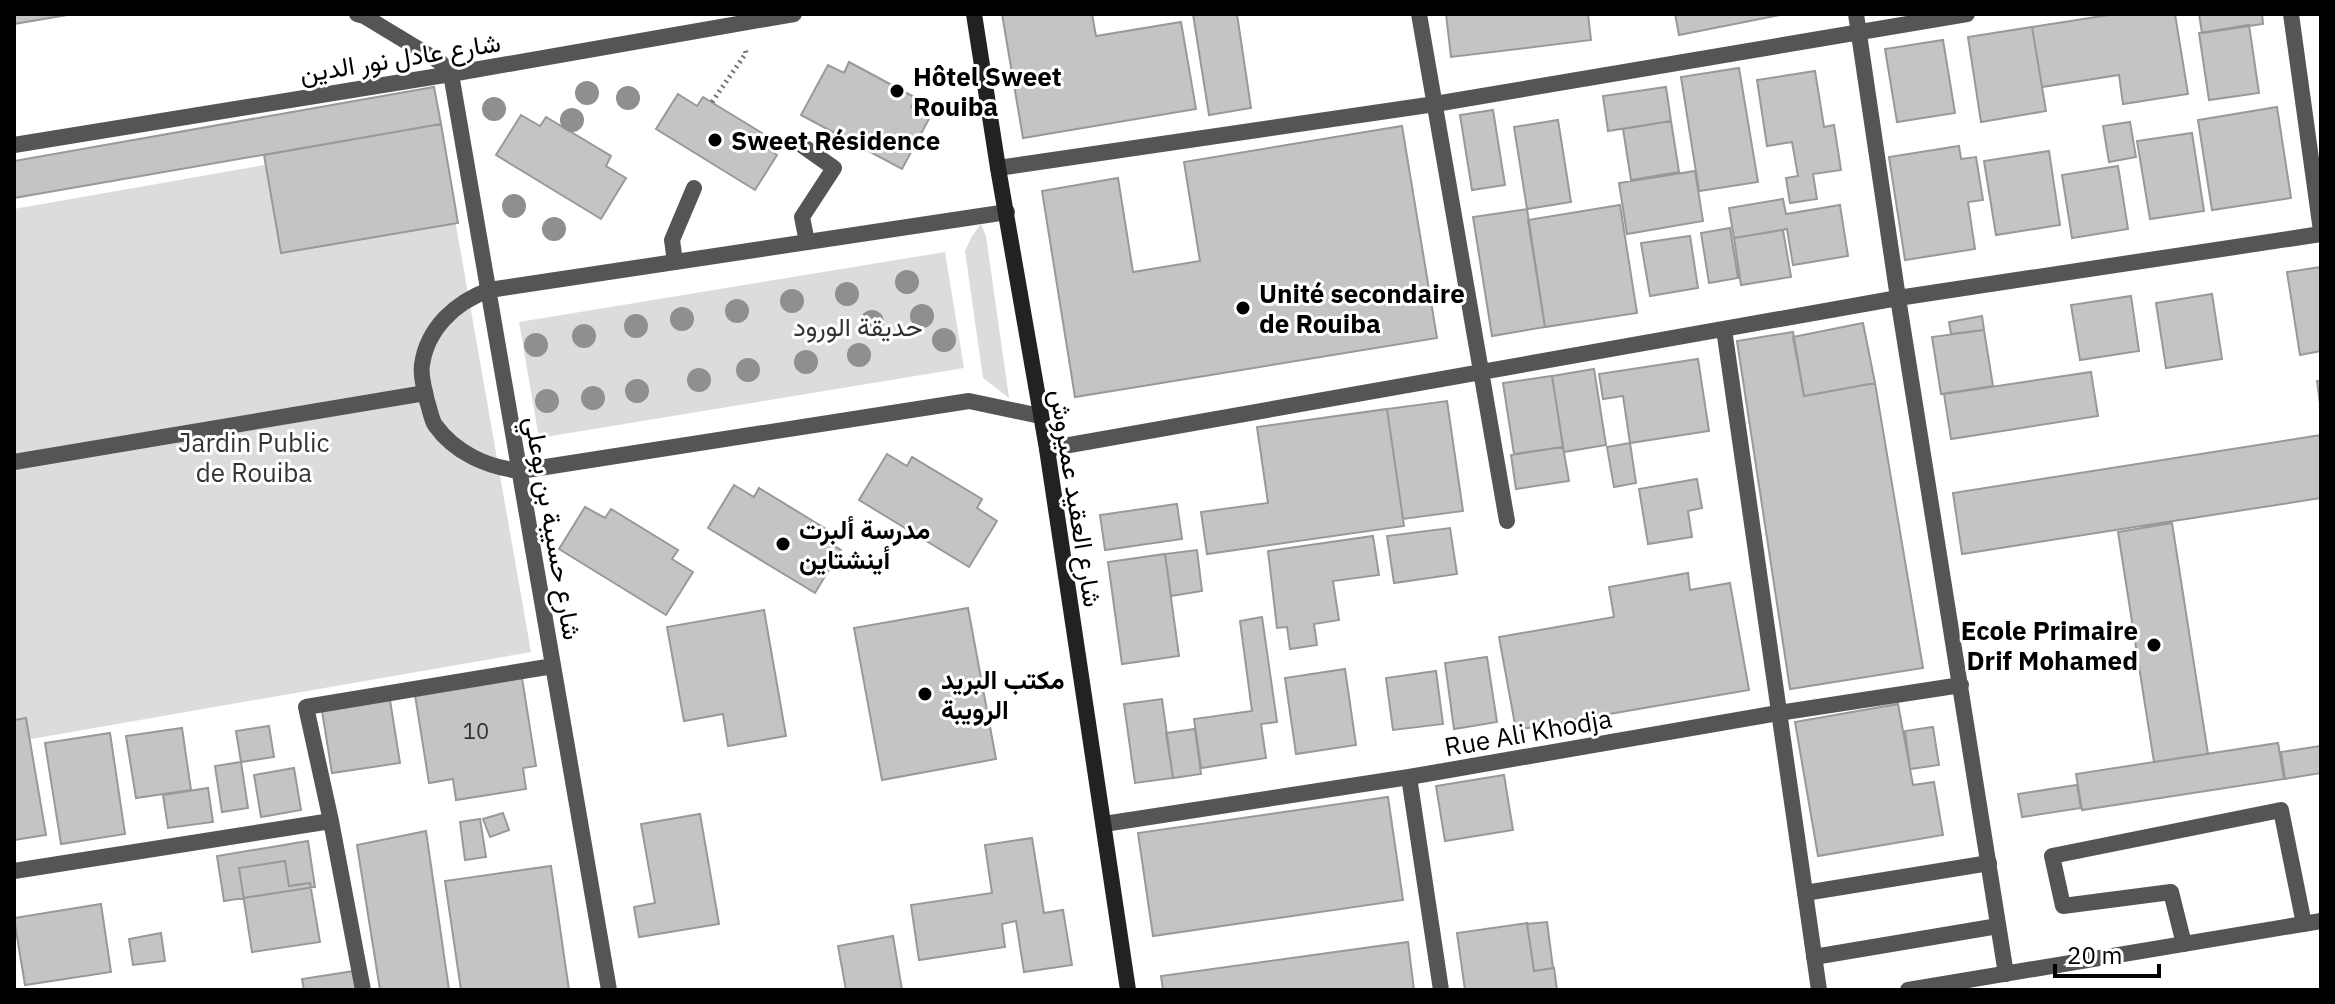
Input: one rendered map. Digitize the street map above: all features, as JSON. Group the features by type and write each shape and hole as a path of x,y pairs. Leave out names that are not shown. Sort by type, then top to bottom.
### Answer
{"main road":[{"name":"شارع العقيد عميروش","path":"974,14 1047,449 1128,990"}],"street":[{"name":"شارع عادل نور الدين","path":"14,145 794,14"},
{"path":"1419,14 1507,521"},
{"path":"1856,14 2006,974"},
{"path":"998,168 1435,104 1967,14"},
{"path":"1047,449 1898,298 2321,232 2291,14"},
{"path":"362,15 440,62 451,74"},
{"name":"شارع حسيبة بن بوعلي","path":"451,74 609,990"},
{"path":"800,144 834,168 802,217 807,242"},
{"path":"675,262 672,240 694,188"},
{"path":"1007,212 489,290 461,303 432,334 421,366 425,393 434,423 453,443 481,463 520,471 969,401 1040,416"},
{"path":"1724,329 1819,990"},
{"path":"14,462 425,393"},
{"path":"363,990 306,707 553,666"},
{"name":"Rue Ali Khodja","path":"1104,824 1409,777 1778,713 1961,685"},
{"path":"1409,777 1441,990"},
{"path":"2184,944 2171,892 2063,906 2052,856 2281,810 2304,924"},
{"path":"14,871 331,821"},
{"path":"1805,893 1989,863"},
{"path":"1908,990 2321,921"},
{"path":"1814,957 1998,926"}],"path":[{"path":"712,102 746,53 742,23"}],"green space":[{"name":"Jardin Public de Rouiba","path":"440,134 531,652 14,742 14,209"},
{"path":"981,224 986,236 1009,398 983,378 965,251"},
{"name":"حديقة الورود","path":"945,252 964,368 539,438 519,322"}],"building":[{"path":"14,14 73,14 14,24"},
{"path":"1002,14 1092,14 1096,36 1181,22 1196,109 1023,138"},
{"path":"1193,14 1237,14 1251,108 1209,115"},
{"path":"1446,14 1588,14 1591,40 1451,57"},
{"path":"1675,14 1785,14 1679,35"},
{"path":"2115,14 2175,14 2188,94 2123,104 2119,75 2042,87 2032,27"},
{"path":"2199,14 2262,14 2263,24 2202,33"},
{"path":"2249,25 2259,93 2209,100 2199,33"},
{"path":"2032,27 2046,111 1981,122 1968,37"},
{"path":"1943,40 1955,113 1897,122 1885,49"},
{"path":"849,62 916,98 911,107 930,117 902,169 801,115 828,65 844,73"},
{"path":"1739,68 1758,182 1699,191 1681,77"},
{"path":"1815,71 1824,127 1834,125 1841,170 1813,174 1817,199 1790,203 1786,178 1798,176 1792,142 1767,146 1757,80"},
{"path":"434,87 441,124 14,198 14,161"},
{"path":"1666,87 1671,121 1608,131 1603,96"},
{"path":"678,94 697,106 703,97 762,133 757,142 777,155 755,190 656,129"},
{"path":"2277,107 2291,198 2212,210 2198,120"},
{"path":"1493,110 1505,185 1472,190 1460,115"},
{"path":"521,115 540,126 546,117 611,156 606,166 626,178 601,219 496,155"},
{"path":"1558,120 1571,202 1527,209 1514,127"},
{"path":"1671,121 1679,172 1631,180 1623,129"},
{"path":"2130,122 2136,157 2109,162 2103,126"},
{"path":"441,124 458,223 281,253 264,155"},
{"path":"1402,126 1437,338 1075,397 1042,191 1118,178 1133,272 1200,261 1184,162"},
{"path":"2192,133 2204,211 2150,219 2137,141"},
{"path":"1959,146 1961,159 1976,157 1983,200 1968,202 1975,249 1905,260 1889,157"},
{"path":"2049,151 2060,225 1996,235 1984,161"},
{"path":"2118,166 2128,229 2072,238 2062,175"},
{"path":"1695,171 1703,221 1627,234 1619,183"},
{"path":"1783,199 1786,214 1840,205 1848,256 1793,265 1787,229 1734,238 1729,208"},
{"path":"1620,205 1637,313 1545,327 1528,220"},
{"path":"1527,209 1545,327 1492,336 1473,217"},
{"path":"1730,228 1738,278 1709,283 1701,233"},
{"path":"1783,230 1791,277 1741,285 1734,238"},
{"path":"1690,236 1698,288 1650,296 1641,243"},
{"path":"2321,267 2321,351 2300,355 2287,272"},
{"path":"2212,294 2222,359 2166,368 2156,303"},
{"path":"2131,296 2139,351 2080,360 2071,305"},
{"path":"1982,316 1984,330 1951,334 1949,322"},
{"path":"1863,323 1875,383 1804,396 1793,337"},
{"path":"1984,330 1993,386 1941,394 1932,337"},
{"path":"1793,332 1804,396 1875,383 1923,668 1790,689 1737,341"},
{"path":"1698,359 1709,431 1630,443 1623,396 1603,399 1599,374"},
{"path":"1594,369 1606,445 1564,452 1552,376"},
{"path":"2091,372 2098,416 1951,439 1944,394"},
{"path":"1552,376 1563,447 1514,454 1503,383"},
{"path":"2317,381 2321,381 2321,411"},
{"path":"1447,401 1463,511 1403,519 1387,409"},
{"path":"1387,409 1404,526 1207,554 1201,512 1268,503 1257,427"},
{"path":"2321,435 2321,498 1962,554 1953,493"},
{"path":"1630,443 1636,483 1614,487 1607,447"},
{"path":"1563,447 1569,481 1516,489 1511,455"},
{"path":"887,454 907,466 912,457 982,499 977,508 997,521 969,567 859,500"},
{"path":"1697,479 1702,508 1688,511 1692,537 1648,544 1639,489"},
{"name":"مدرسة ألبرت أينشتاين","path":"734,485 754,497 759,488 826,529 821,537 841,550 815,593 708,528"},
{"path":"1177,504 1182,539 1105,550 1100,515"},
{"path":"585,507 605,518 611,509 678,550 672,559 693,572 666,615 559,549"},
{"path":"2172,523 2208,754 2154,762 2118,532"},
{"path":"1450,528 1457,574 1394,583 1387,536"},
{"path":"1373,536 1379,575 1333,581 1339,620 1314,624 1317,645 1290,649 1287,627 1277,628 1268,551"},
{"path":"1197,550 1202,591 1171,596 1165,554"},
{"path":"1165,554 1179,656 1122,664 1108,562"},
{"path":"1688,573 1690,590 1730,583 1749,690 1516,730 1499,637 1614,617 1609,587"},
{"name":"مكتب البريد الرويبة","path":"968,608 996,759 882,780 854,628"},
{"path":"764,610 786,736 728,746 723,714 684,721 667,627"},
{"path":"1262,617 1277,722 1261,724 1266,758 1201,768 1194,719 1252,711 1240,621"},
{"path":"1487,657 1497,722 1454,729 1445,663"},
{"path":"1345,669 1356,745 1296,754 1285,678"},
{"path":"1436,671 1443,724 1393,730 1386,678"},
{"path":"522,678 536,766 523,768 526,789 456,800 453,779 429,783 415,695"},
{"path":"1162,699 1173,778 1135,783 1124,704"},
{"path":"390,700 400,763 332,773 322,711"},
{"path":"1898,704 1913,785 1934,782 1943,835 1818,856 1795,722"},
{"path":"26,718 46,835 14,840 14,720"},
{"path":"269,726 274,757 241,762 236,731"},
{"path":"1933,727 1939,765 1910,769 1905,731"},
{"path":"182,728 191,790 136,798 126,736"},
{"path":"1195,729 1201,774 1173,778 1166,733"},
{"path":"110,733 125,834 61,844 45,743"},
{"path":"2278,743 2284,779 2082,810 2076,774"},
{"path":"2321,746 2321,773 2285,779 2281,752"},
{"path":"241,762 248,808 222,812 215,766"},
{"path":"294,768 301,810 261,817 254,775"},
{"path":"1504,775 1513,830 1445,841 1436,786"},
{"path":"2077,785 2081,808 2022,817 2018,794"},
{"path":"208,788 213,822 168,828 163,795"},
{"path":"1388,797 1403,900 1153,936 1138,833"},
{"path":"503,813 509,830 490,837 483,819"},
{"path":"700,814 719,924 639,937 634,907 655,903 641,824"},
{"path":"480,819 486,857 465,860 460,822"},
{"path":"426,831 449,990 380,990 357,845"},
{"path":"1032,838 1044,913 1063,910 1072,965 1024,972 1016,921 1002,924 1005,947 919,960 911,905 992,893 985,845"},
{"path":"308,841 315,887 224,901 217,856"},
{"path":"285,861 289,886 310,883 320,942 252,952 239,868"},
{"path":"551,866 569,990 461,990 445,881"},
{"path":"101,904 111,972 25,985 14,918"},
{"path":"1547,922 1553,968 1534,971 1527,924"},
{"path":"1527,923 1534,971 1554,968 1557,990 1465,990 1457,933"},
{"path":"161,933 165,961 133,965 129,939"},
{"path":"893,936 902,990 846,990 838,946"},
{"path":"1408,942 1414,990 1163,990 1161,976"},
{"path":"354,971 357,990 304,990 302,979"}],"place":[{"name":"Hôtel Sweet Rouiba","path":"897,91"},
{"name":"Sweet Résidence","path":"715,140"},
{"name":"Unité secondaire de Rouiba","path":"1243,308"},
{"name":"مدرسة ألبرت أينشتاين","path":"783,544"},
{"name":"Ecole Primaire Drif Mohamed","path":"2154,645"},
{"name":"مكتب البريد الرويبة","path":"925,694"}]}
